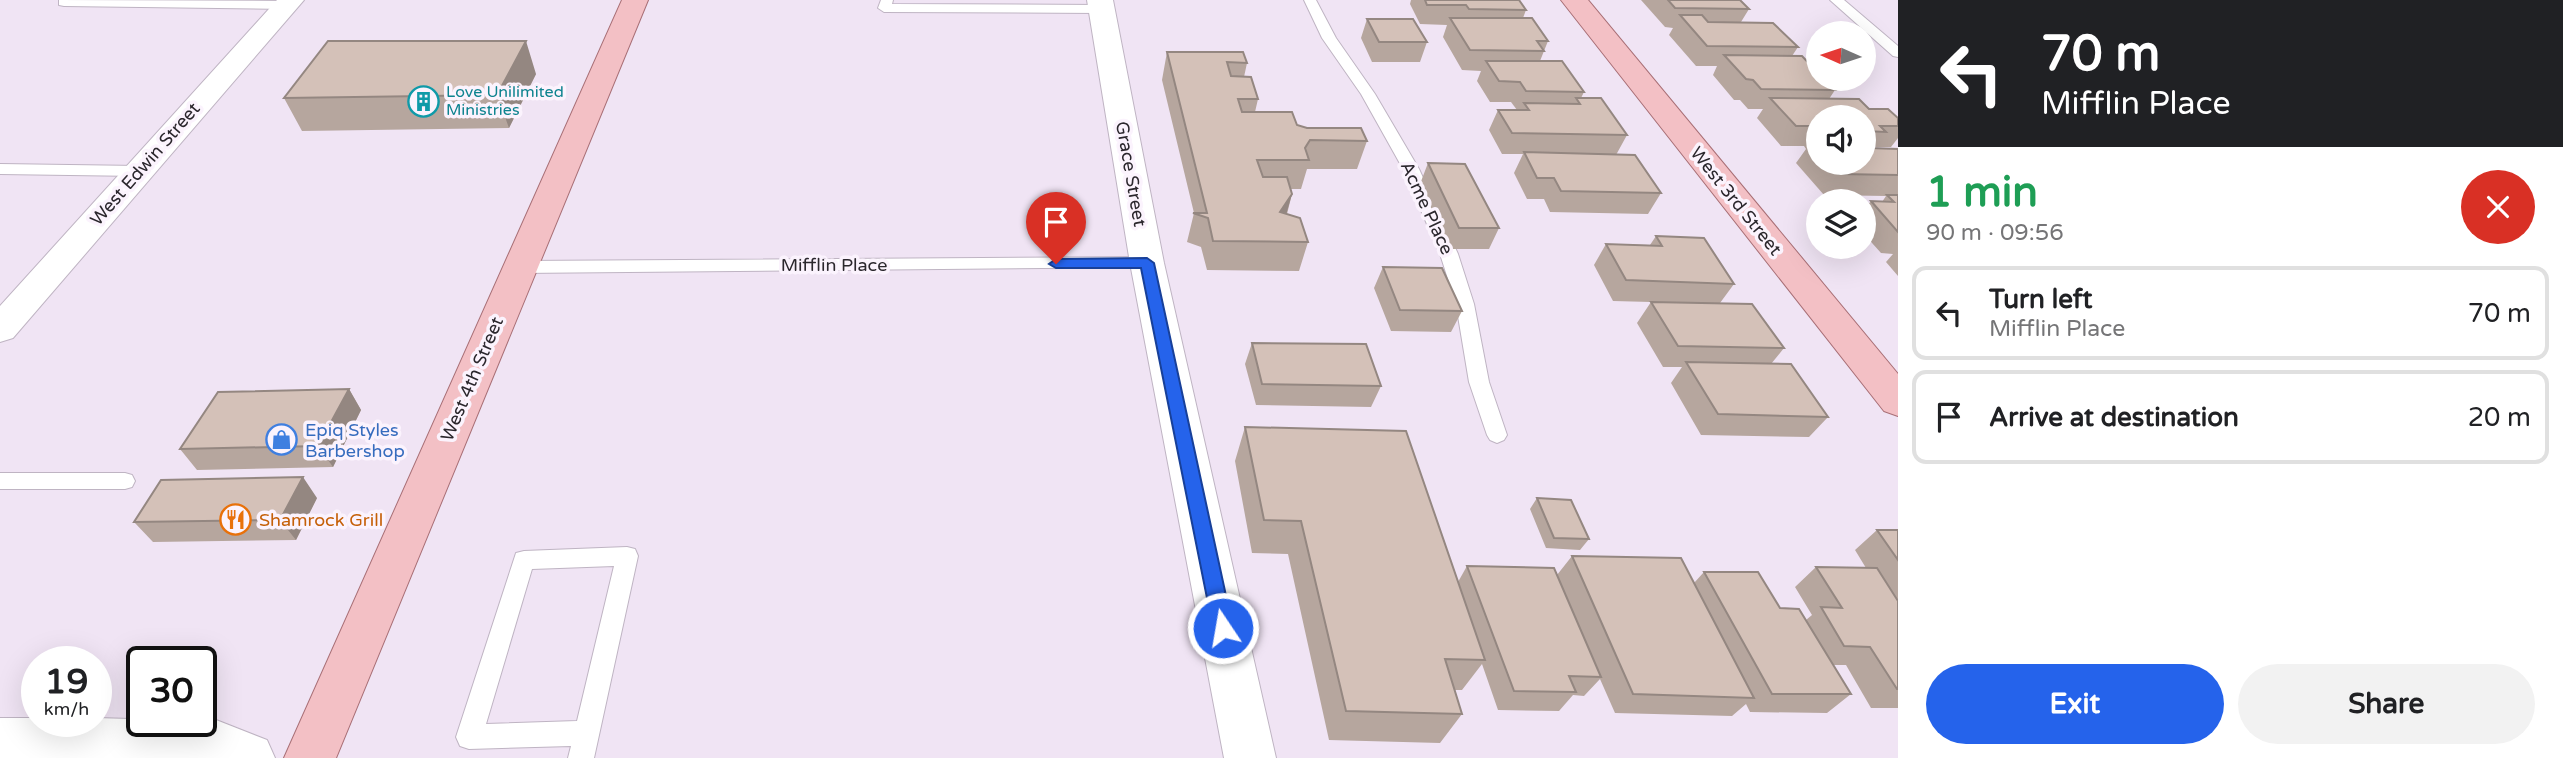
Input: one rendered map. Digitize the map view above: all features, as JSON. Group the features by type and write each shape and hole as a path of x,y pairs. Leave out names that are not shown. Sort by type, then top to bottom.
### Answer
{"main road":[{"name":"West 4th Street","path":"310,758 635,0"},
{"name":"West 3rd Street","path":"1574,0 1898,401"}],"street":[{"name":"West Edwin Street","path":"0,329 289,3"},
{"name":"Grace Street","path":"1100,4 1147,263 1250,758"},
{"path":"0,743 211,743 249,758"}],"lane":[{"path":"887,0 884,8 1100,4"},
{"name":"Acme Place","path":"1310,0 1329,38 1368,93 1411,169 1450,254 1465,304 1479,382 1497,435"},
{"path":"1836,0 1898,53"},
{"path":"64,2 289,3"},
{"path":"0,169 139,171"},
{"name":"Mifflin Place","path":"520,267 1147,263"},
{"path":"0,481 125,481"},
{"path":"627,556 584,746 469,737 524,560 627,556"}],"building":[{"path":"1425,0 1519,0 1526,10 1427,5"},
{"path":"1668,0 1740,0 1749,9 1675,8"},
{"path":"1680,15 1702,15 1708,22 1773,23 1798,47 1707,46"},
{"path":"1450,18 1532,18 1548,41 1537,41 1544,51 1470,50"},
{"path":"1367,19 1413,19 1427,42 1379,42"},
{"path":"328,41 526,41 497,95 284,98"},
{"path":"1167,52 1243,52 1247,63 1227,62 1231,76 1251,77 1258,99 1238,99 1242,112 1292,112 1297,125 1307,128 1361,128 1367,141 1310,140 1305,148 1309,160 1257,160 1263,177 1287,177 1292,194 1280,212 1300,218 1308,242 1213,241 1208,218 1193,213 1207,213"},
{"path":"1724,55 1802,56 1806,60 1806,90 1761,89 1753,80 1746,79"},
{"path":"1486,61 1562,61 1584,92 1526,91 1520,82 1499,81"},
{"path":"1576,98 1601,98 1627,135 1512,133 1498,110 1529,110 1524,103 1580,104"},
{"path":"1770,98 1859,99 1865,105 1806,105 1806,126 1796,126"},
{"path":"1876,109 1888,109 1898,118 1898,126 1880,126 1886,132 1876,132"},
{"path":"1876,148 1898,149 1898,175 1876,175"},
{"path":"1524,152 1635,155 1661,193 1561,191 1554,178 1537,178"},
{"path":"1428,163 1465,164 1499,228 1459,228"},
{"path":"1887,195 1898,195 1898,232 1876,207 1876,201 1894,202"},
{"path":"1656,236 1704,238 1734,284 1626,280 1606,244 1662,246"},
{"path":"1383,267 1442,268 1462,311 1400,310"},
{"path":"1651,302 1752,304 1784,348 1678,346"},
{"path":"1252,343 1366,344 1381,386 1262,384"},
{"path":"1686,362 1791,364 1828,417 1718,414"},
{"path":"349,389 318,446 180,449 218,392"},
{"path":"1245,427 1406,431 1485,660 1445,659 1462,714 1346,711 1301,521 1264,520"},
{"path":"303,477 280,520 134,522 161,480"},
{"path":"1537,498 1571,500 1589,539 1554,538"},
{"path":"1877,530 1898,530 1898,560"},
{"path":"1572,556 1681,558 1754,698 1633,694"},
{"path":"1467,566 1554,568 1601,677 1569,676 1576,692 1514,691"},
{"path":"1816,567 1877,568 1898,601 1898,689 1870,647 1844,646 1821,607 1842,608"},
{"path":"1704,572 1758,572 1780,608 1799,609 1851,694 1772,694"}],"place":[{"name":"Love Unilimited Ministries","path":"423,101"},
{"name":"Epiq Styles Barbershop","path":"282,440"},
{"name":"Shamrock Grill","path":"236,520"}],"route":[{"path":"1056,264 1147,263 1223,628"}]}
